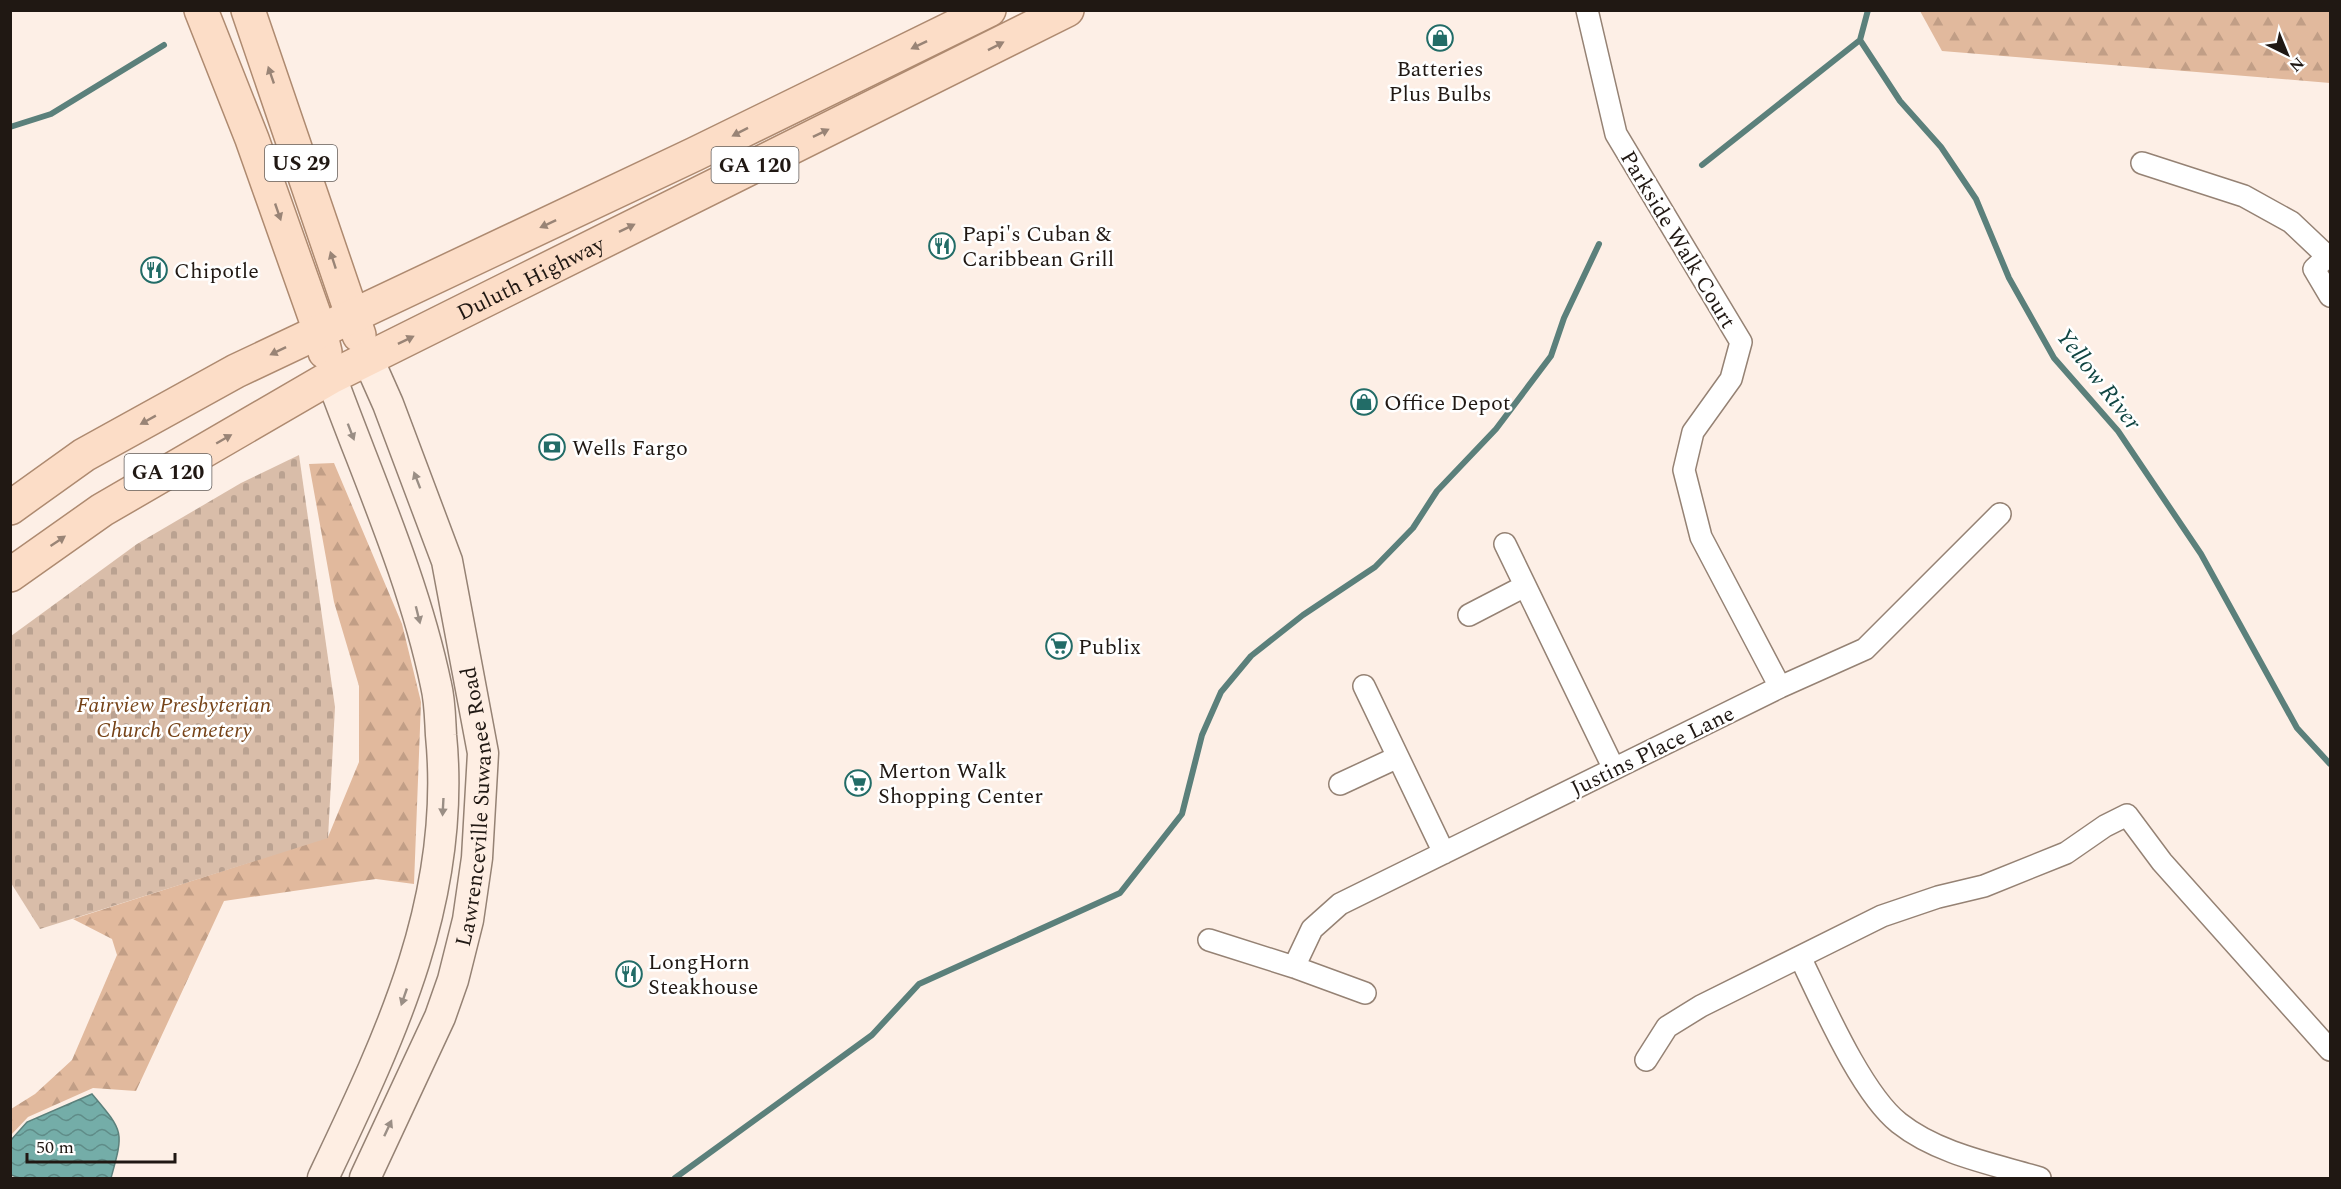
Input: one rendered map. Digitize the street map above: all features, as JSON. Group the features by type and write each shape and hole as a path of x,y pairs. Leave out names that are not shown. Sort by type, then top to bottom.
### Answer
{"main road":[{"name":"US 29","path":"201,10 252,139 320,331"},
{"name":"US 29","path":"248,10 368,359"},
{"name":"Duluth Highway","path":"10,508 84,455 236,371 695,154 989,10"},
{"name":"Duluth Highway","path":"10,575 102,510 331,377 1067,10"},
{"path":"320,331 331,377"},
{"name":"Lawrenceville Suwanee Road","path":"365,1179 440,1017 453,980 468,920 477,858 483,753 447,561 388,404 368,359"},
{"name":"Lawrenceville Suwanee Road","path":"328,1167 379,1061 420,951 433,900 441,846 445,771 437,687 416,605 331,377"}],"street":[{"name":"Parkside Walk Court","path":"1587,10 1616,134 1741,342 1731,379 1693,432 1683,470 1701,537 1780,687"},
{"path":"2142,163 2244,196 2291,222 2329,256 2314,269 2331,296"},
{"name":"Justins Place Lane","path":"1294,966 1311,929 1340,904 1780,687 1865,649 2000,514"},
{"path":"1505,544 1614,769"},
{"path":"1468,615 1525,586"},
{"path":"1364,686 1444,853"},
{"path":"1340,784 1398,757"},
{"path":"1646,1060 1667,1027 1701,1006 1882,916 1938,897 1984,886 2066,853 2105,826 2127,815 2162,862 2331,1050"},
{"path":"1209,940 1294,966 1365,993"},
{"path":"1800,957 1866,1084 1898,1122 1935,1145 2040,1179"}],"green space":[{"path":"1920,11 2330,11 2330,83 1942,51"},
{"name":"Fairview Presbyterian Church Cemetery","path":"299,455 335,707 328,838 40,929 11,883 11,636 137,544 241,483"},
{"path":"334,463 402,624 421,702 414,884 376,879 224,901 136,1091 93,1088 28,1117 11,1135 11,1109 35,1094 72,1060 117,955 112,939 73,919 328,837 359,762 359,686 334,602 309,464"}],"water":[{"path":"92,1094 116,1125 118,1133 118,1150 111,1178 20,1178 11,1175 11,1140 27,1122"}],"waterway":[{"name":"Yellow River","path":"1868,10 1860,40 1900,101 1941,147 1976,199 2009,278 2054,358 2118,431 2201,554 2297,728 2330,764"},
{"path":"1702,165 1860,40"},
{"path":"10,127 51,114 164,45"},
{"path":"675,1178 872,1035 919,984 1120,893 1182,814 1202,735 1221,692 1251,656 1303,615 1375,567 1413,528 1437,491 1496,429 1551,356 1564,318 1599,244"}],"place":[{"name":"Batteries Plus Bulbs","path":"1440,38"},
{"name":"Papi's Cuban & Caribbean Grill","path":"942,246"},
{"name":"Chipotle","path":"154,270"},
{"name":"Office Depot","path":"1364,402"},
{"name":"Wells Fargo","path":"552,447"},
{"name":"Publix","path":"1059,646"},
{"name":"Merton Walk Shopping Center","path":"858,783"},
{"name":"LongHorn Steakhouse","path":"629,974"}]}
